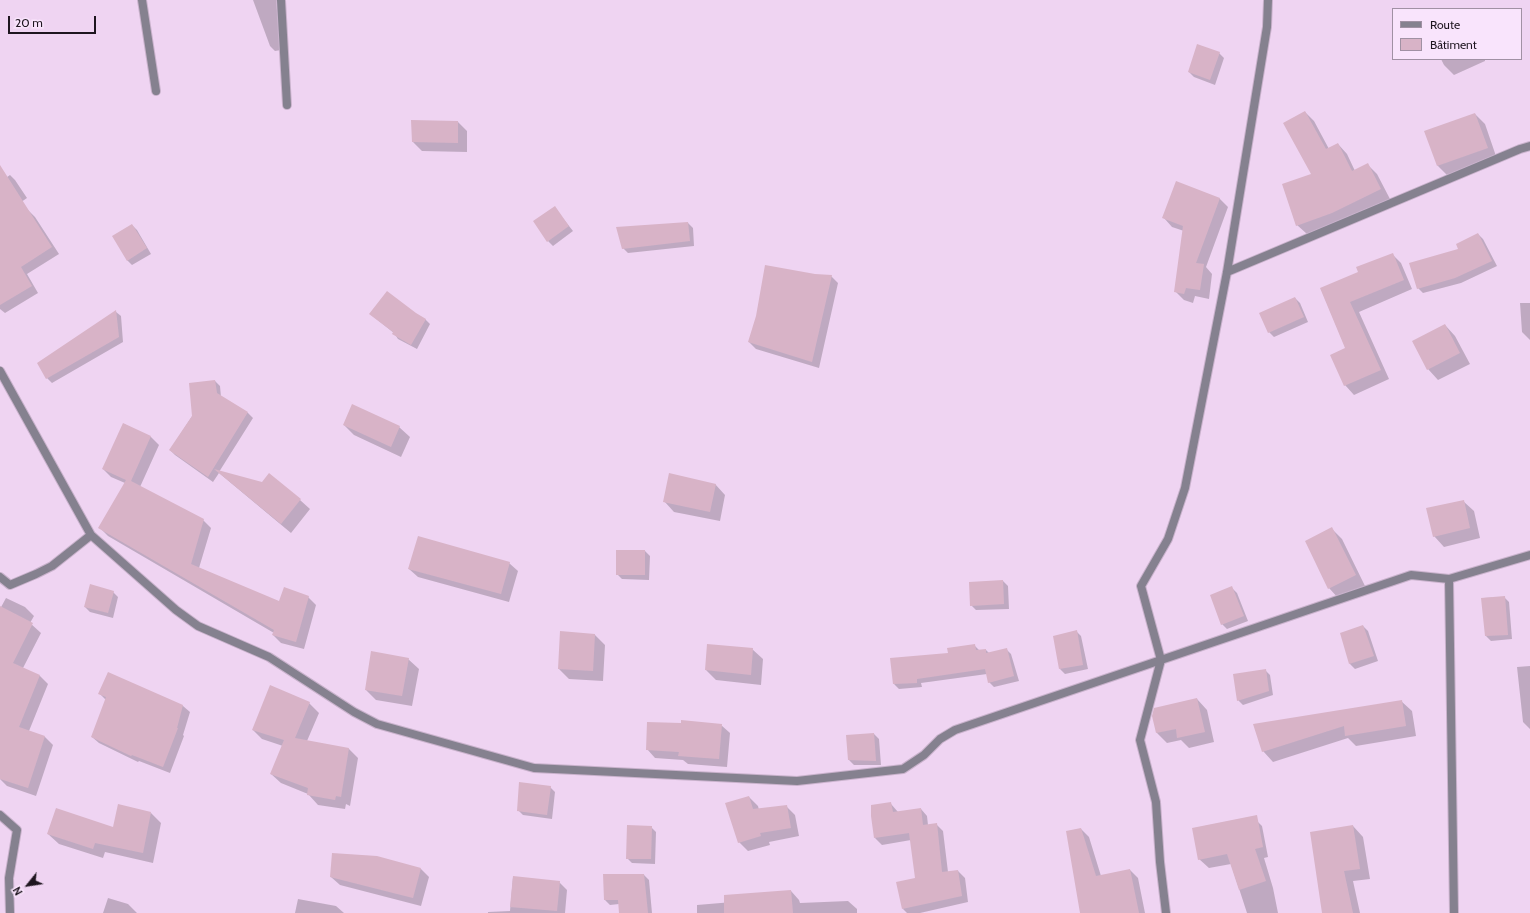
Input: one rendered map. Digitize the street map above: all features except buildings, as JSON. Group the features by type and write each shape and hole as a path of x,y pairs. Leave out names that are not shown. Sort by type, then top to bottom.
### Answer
{"street":[{"path":"142,0 156,91"},
{"path":"281,0 287,105"},
{"path":"1166,913 1160,862 1156,802 1140,740 1161,660 1140,586 1168,539 1185,488 1227,272 1267,27 1268,0"},
{"path":"1227,272 1530,146"},
{"path":"0,370 91,535 176,610 198,626 269,656 354,712 377,724 534,768 797,781 903,769 924,755 940,739 956,730 1161,660 1411,575 1449,579 1530,555"},
{"path":"0,577 10,585 36,574 52,566 91,535"},
{"path":"1449,579 1454,913"},
{"path":"0,815 17,830 9,878 10,913"}]}
